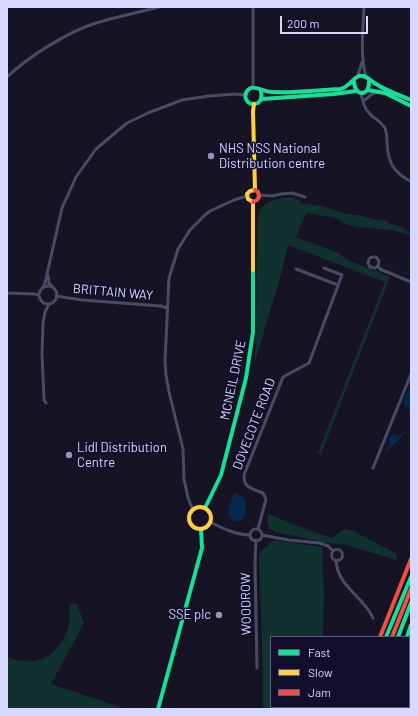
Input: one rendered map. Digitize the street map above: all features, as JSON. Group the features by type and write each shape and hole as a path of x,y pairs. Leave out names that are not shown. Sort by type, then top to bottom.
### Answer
{"main road":[{"path":"411,100 362,76 357,77 344,88 281,93 261,91 253,87 248,90 246,95 247,100 254,104 259,103 262,99 375,90 401,100 411,106"},
{"path":"367,91 370,85 368,79"},
{"path":"354,81 353,87 358,92"},
{"path":"261,91 262,99"},
{"path":"254,104 255,190 258,192 259,197 253,202 248,199 247,196 250,191 255,190"},
{"name":"MCNEIL DRIVE","path":"205,508 221,475 248,371 253,332 253,202"},
{"path":"199,507 205,508 210,513 211,519 207,527 201,529 194,527 190,521 190,515 193,510 199,507"},
{"path":"158,709 202,548 201,529"},
{"path":"380,636 411,559"},
{"path":"386,636 411,577"},
{"path":"391,636 411,589"},
{"path":"398,636 411,603"},
{"path":"407,636 411,625"}],"street":[{"path":"7,77 42,50 65,37 92,25 159,7"},
{"path":"253,7 253,87"},
{"path":"364,7 363,59 368,79"},
{"path":"357,77 363,59"},
{"path":"365,105 367,91"},
{"path":"358,92 369,113 381,123 385,129 387,135 388,154 393,167 399,174 410,181"},
{"path":"365,100 372,94 381,92"},
{"path":"49,304 40,300 39,292 45,283 62,208 76,177 96,149 127,123 148,112 182,100 209,96 235,94 246,95"},
{"path":"259,195 272,196 292,194 305,197"},
{"path":"193,510 188,498 184,479 183,449 172,409 166,375 165,361 169,278 178,249 190,230 210,211 247,196"},
{"path":"378,266 380,269 411,282"},
{"path":"296,269 338,285 342,275 324,268"},
{"name":"BRITTAIN WAY","path":"45,312 49,304 54,302 56,296 56,292 49,283 47,273"},
{"name":"DOVECOTE ROAD","path":"258,529 266,500 263,493 250,488 245,484 244,475 283,377 309,363 338,285"},
{"path":"42,288 48,286 53,288"},
{"path":"7,293 39,295"},
{"name":"BRITTAIN WAY","path":"56,296 82,300 161,306 168,308"},
{"path":"44,303 45,312 43,323 42,354 44,400 46,403"},
{"path":"372,468 411,374"},
{"path":"210,522 234,532 250,535 252,539 256,540 260,539 262,535"},
{"path":"250,535 250,532 258,529 262,535 319,543 328,546 333,551 338,550 342,553 341,559 336,561"},
{"name":"WOODROW","path":"256,540 257,668"},
{"path":"333,551 331,557 336,561 340,578 367,607 373,618"}],"green space":[{"path":"289,197 301,200 300,203 325,207 346,214 385,220 390,224 402,227 411,232 411,235 390,230 359,227 345,224 336,218 307,213 296,237 338,253 348,260 390,277 321,454 318,453 385,282 288,245 280,278 254,365 256,339 258,216 261,209 267,203"},
{"path":"268,514 332,538 345,529 353,531 397,554 396,560 347,545 327,543 275,532 268,524"},
{"path":"274,540 322,547 324,594 323,636 270,636 270,708 332,709 263,709 259,557 261,551"},
{"path":"69,604 77,604 84,623 51,684 126,709 7,709 7,657 14,660 36,661 43,659 55,650 68,629"}],"water":[{"path":"409,389 410,415 409,408 404,404 404,399"},
{"path":"403,432 402,436 386,452 386,447 389,445 392,434 398,437"},
{"path":"236,493 245,499 246,506 244,517 240,521 235,521 230,518 228,511 233,495"}],"waterway":[{"path":"387,266 411,275"}],"traffic: fast":[{"path":"261,91 262,95 258,103 254,104 247,102 245,96 251,88 258,88 269,92 298,92 340,89 346,87 356,77 361,76 366,77 384,89 411,100"},
{"path":"354,81 356,90 362,93 367,90 369,81"},
{"path":"368,90 385,93 411,106"},
{"path":"262,99 356,91"},
{"path":"205,508 221,475 246,378 253,332 253,270"},
{"path":"158,709 202,548 201,529"},
{"path":"386,636 411,577"},
{"path":"398,636 411,603"},
{"path":"407,636 411,625"}],"traffic: slow":[{"path":"254,104 255,190"},
{"path":"253,202 248,199 247,194 250,191 255,190"},
{"path":"253,202 253,270"},
{"path":"200,507 208,510 211,518 208,526 200,529 192,526 189,518 192,510 200,507"}],"traffic: jam":[{"path":"253,202 259,197 258,192 255,190"},
{"path":"380,636 411,559"},
{"path":"392,636 411,589"}],"place":[{"name":"NHS NSS National Distribution centre","path":"211,156"},
{"name":"Lidl Distribution Centre","path":"69,455"},
{"name":"SSE plc","path":"219,615"}]}
